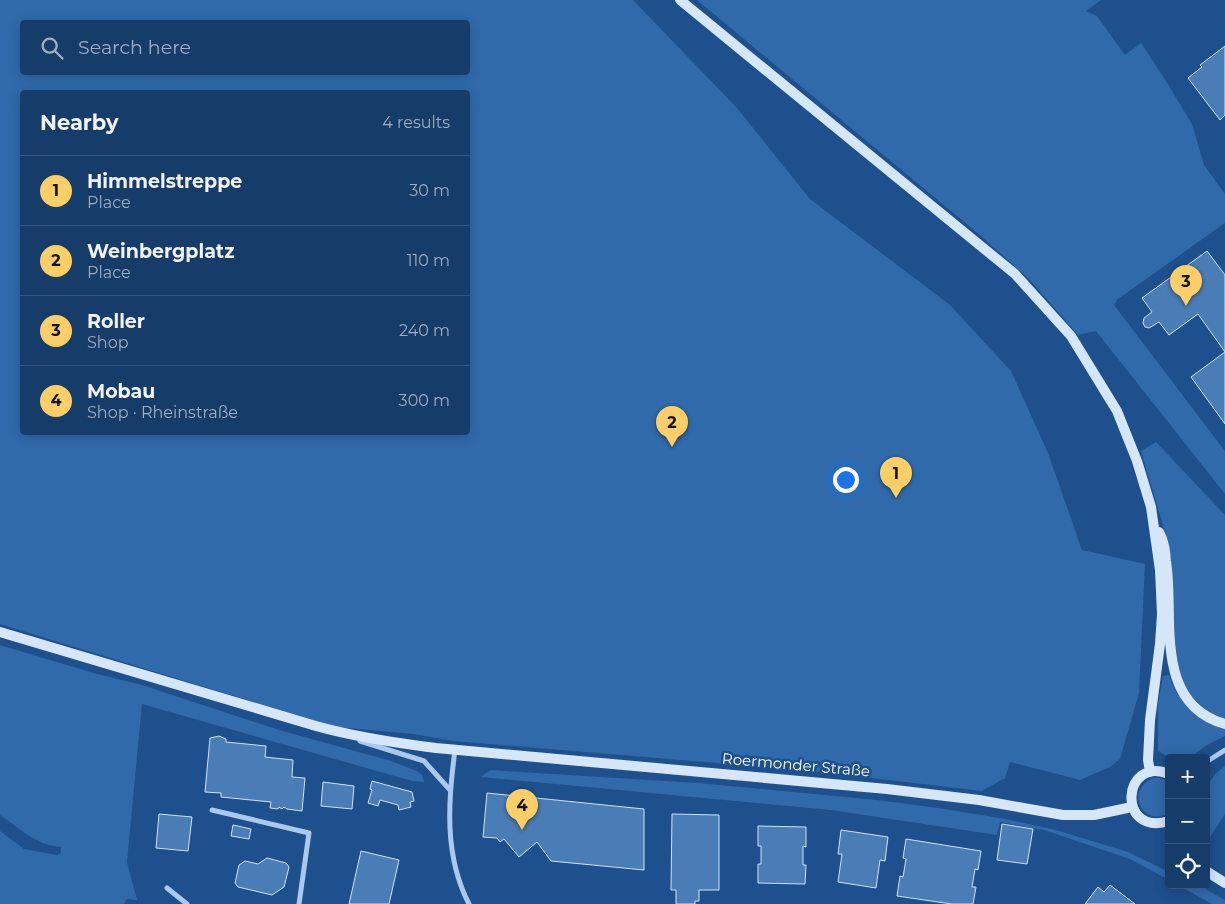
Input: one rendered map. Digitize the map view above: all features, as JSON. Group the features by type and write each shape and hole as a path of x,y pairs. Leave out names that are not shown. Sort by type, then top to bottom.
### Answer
{"main road":[{"path":"680,0 1015,274 1071,336 1117,411 1137,461 1151,507 1154,524 1162,614 1150,720 1148,760 1150,772"},
{"path":"1154,524 1163,539 1169,578 1171,663 1180,688 1195,707 1214,721 1225,724"},
{"name":"Roermonder Straße","path":"0,632 345,734 433,748 888,789 979,800 1063,815 1094,815 1132,807"},
{"path":"1165,773 1150,772 1142,776 1136,782 1130,798 1132,807 1143,820 1160,824 1165,822"},
{"path":"1210,873 1225,884"}],"street":[{"path":"345,734 352,739 424,761 450,790"},
{"path":"455,750 450,790 451,841 455,866 469,904"},
{"path":"1210,759 1225,750"},
{"path":"212,810 309,833 299,904"},
{"path":"168,888 187,904"}],"shaded area":[{"path":"0,0 633,0 737,108 810,199 950,305 1011,371 1048,453 1082,550 1145,564 1139,693 1120,759 1110,767 1080,780 1010,762 1005,778 982,791 812,771 453,741 414,734 337,727 0,624"},
{"path":"697,0 1101,0 1086,11 1097,16 1125,55 1141,43 1192,124 1204,165 1225,194 1225,223 1118,299 1114,305 1225,451 1225,494 1096,331 1078,335 1030,280 981,236"},
{"path":"1156,442 1225,515 1225,719 1207,711 1187,692 1176,666 1172,566 1168,542 1141,451"},
{"path":"0,645 97,674 142,685 279,730 391,761 417,771 422,775 424,782 412,781 142,704 127,862 137,900 127,899 124,904 0,904 0,831 24,849 57,855 61,853 61,847 36,840 0,815"},
{"path":"1169,675 1177,693 1190,709 1206,721 1225,729 1225,736 1195,754 1165,755 1158,751 1158,705 1163,676"},
{"path":"1225,766 1225,814 1210,837 1210,781 1216,773"},
{"path":"490,770 698,783 877,800 938,808 1006,819 1056,830 1128,852 1165,870 1165,878 1130,859 1044,830 1000,822 997,835 831,810 481,777"},
{"path":"1154,778 1165,780 1165,814 1151,815 1144,811 1140,805 1138,798 1140,790 1145,783"},
{"path":"1185,889 1205,889 1225,900 1225,904 1212,904"}],"building":[{"path":"1225,46 1225,115 1220,120 1188,78 1202,67 1200,65"},
{"path":"1207,251 1225,275 1225,352 1198,314 1169,335 1159,322 1149,328 1145,327 1143,323 1144,318 1152,312 1142,298"},
{"path":"1225,352 1225,424 1191,377"},
{"path":"219,736 226,739 226,742 266,746 265,757 293,760 292,777 305,778 302,811 284,807 282,809 279,807 278,809 270,808 271,802 221,797 221,793 205,792 210,738"},
{"path":"372,781 412,792 414,801 410,802 411,807 399,810 398,805 380,800 378,806 368,803 372,790 370,789"},
{"path":"323,782 354,786 352,809 321,806"},
{"path":"487,793 644,809 644,870 551,861 537,842 519,857 504,839 500,842 497,838 483,837"},
{"path":"159,814 192,817 188,851 156,848"},
{"path":"672,814 719,815 719,890 699,890 699,901 695,901 695,904 676,904 676,890 671,890"},
{"path":"1002,824 1033,829 1027,864 997,860"},
{"path":"233,825 251,829 249,839 231,836"},
{"path":"758,826 806,827 806,847 803,846 803,865 806,865 805,884 758,883 758,864 761,864 761,846 758,846"},
{"path":"841,830 888,837 885,861 880,860 876,888 838,882 842,854 838,854"},
{"path":"906,839 981,851 978,870 975,869 972,887 976,887 973,904 952,904 897,896 900,876 903,877 906,859 903,858"},
{"path":"361,851 399,860 389,904 349,904"},
{"path":"267,858 286,863 289,867 284,887 272,895 238,887 235,883 239,865 245,861 258,864"},
{"path":"1110,885 1135,904 1085,904 1098,887 1104,892"}],"place":[{"name":"Roller","path":"1186,306"},
{"name":"Weinbergplatz","path":"672,447"},
{"name":"Himmelstreppe","path":"896,498"},
{"name":"Mobau","path":"522,830"}]}
